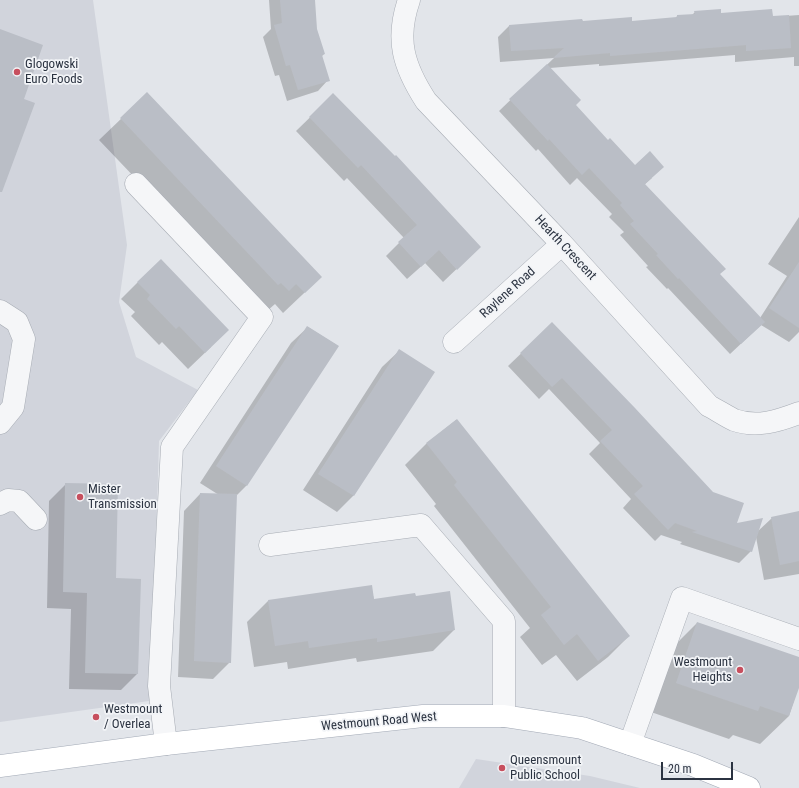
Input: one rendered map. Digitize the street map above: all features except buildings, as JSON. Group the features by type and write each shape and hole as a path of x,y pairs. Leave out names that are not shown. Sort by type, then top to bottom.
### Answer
{"main road":[{"name":"Westmount Road West","path":"0,766 166,744 423,716 504,716 582,728 693,765 748,788"}],"street":[{"name":"Hearth Crescent","path":"409,0 405,12 403,35 404,58 414,83 426,101 562,244 709,406 735,420 761,425 799,413"},
{"path":"136,184 262,317 172,447 159,686 166,744"},
{"name":"Raylene Road","path":"454,342 562,244"},
{"path":"0,310 17,322 24,339 13,407 0,423"},
{"path":"0,504 8,500 19,501 36,519"},
{"path":"270,545 421,525 504,621 504,716"},
{"path":"630,744 682,598 799,639"}],"shaded area":[{"path":"0,0 93,0 127,245 119,302 136,357 198,390 159,441 152,672 149,701 0,722"},
{"name":"Queensmount Public School","path":"476,759 590,776 640,788 459,788"}],"place":[{"name":"Glogowski Euro Foods","path":"17,72"},
{"name":"Mister Transmission","path":"80,497"},
{"name":"Westmount Heights","path":"740,670"},
{"name":"Westmount / Overlea","path":"96,717"},
{"name":"Queensmount Public School","path":"502,768"}]}
